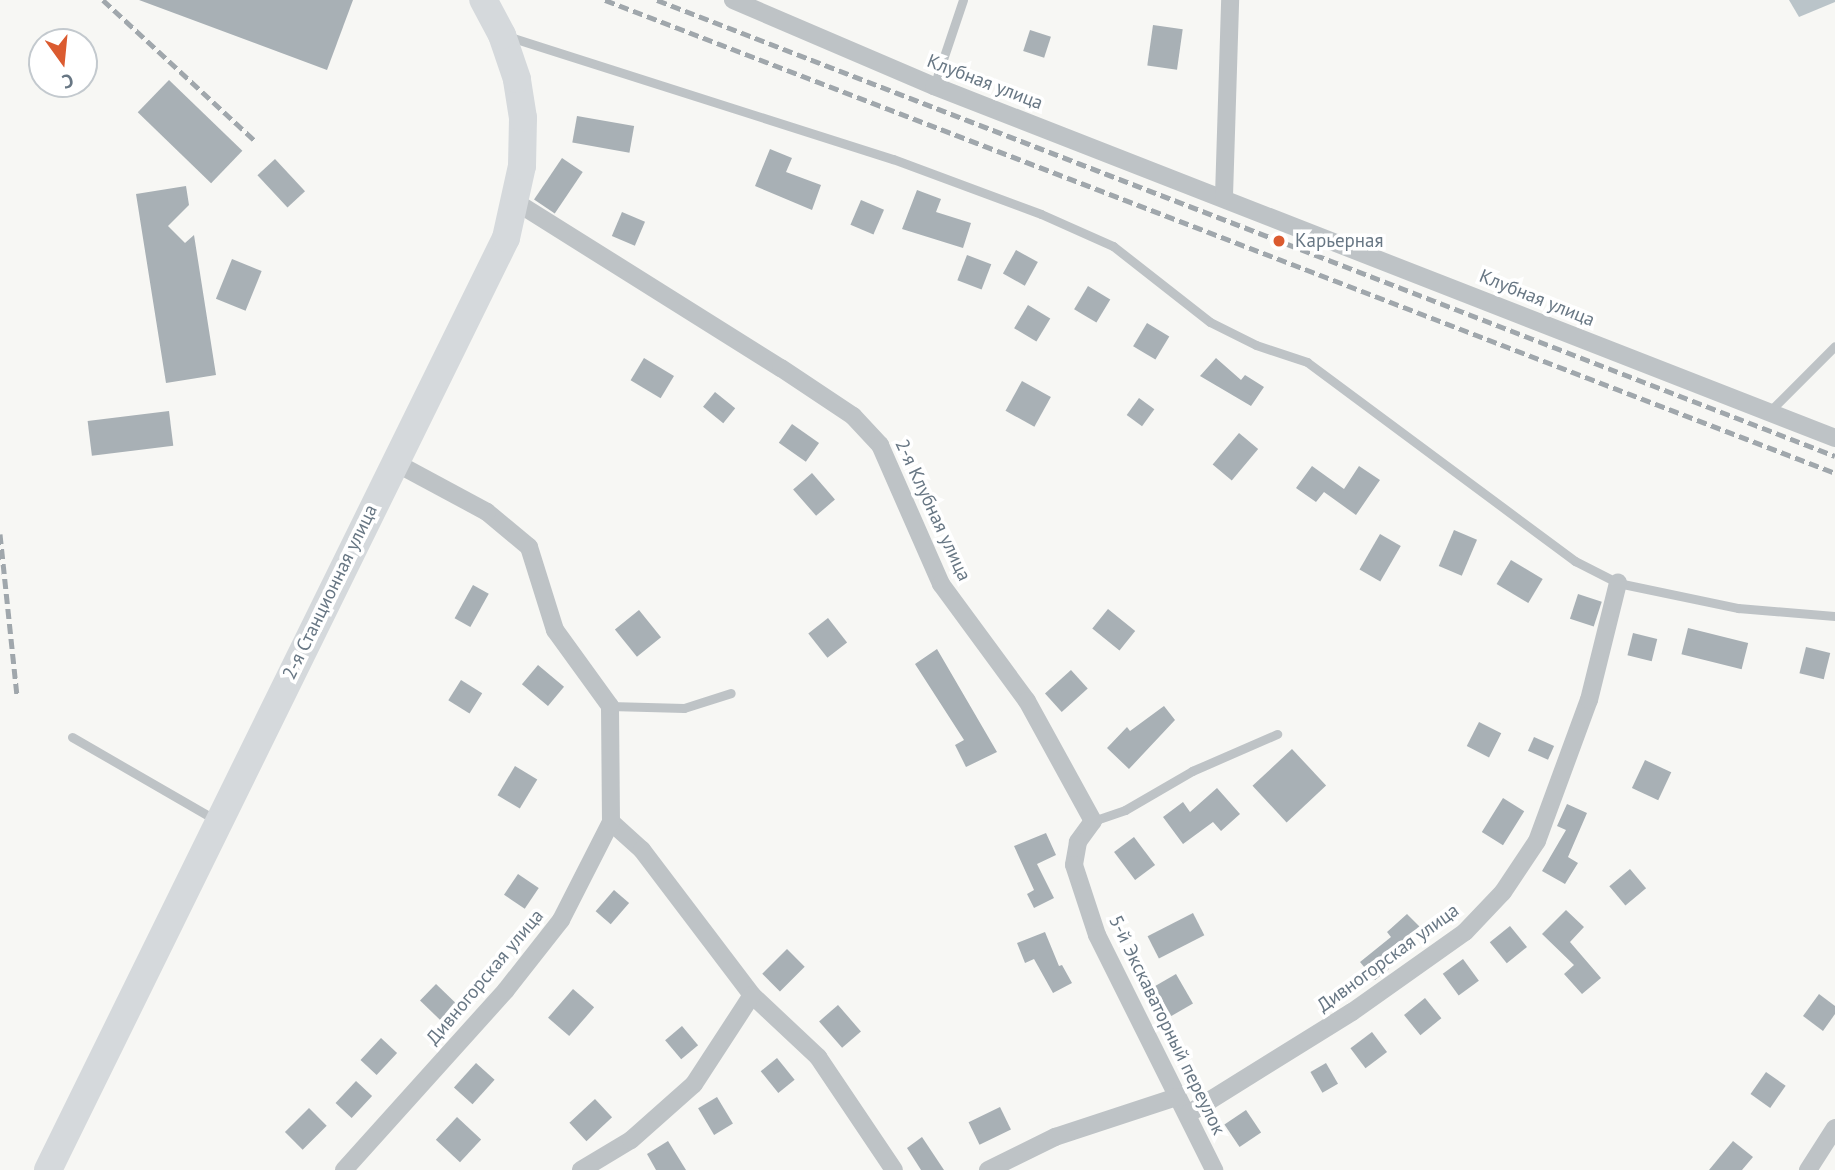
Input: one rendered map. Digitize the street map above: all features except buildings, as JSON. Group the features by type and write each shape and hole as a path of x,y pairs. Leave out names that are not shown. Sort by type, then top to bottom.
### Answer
{"main road":[{"name":"2-я Станционная улица","path":"48,1170 394,462 494,269 516,202 523,118 517,79 502,34 483,0"}],"street":[{"name":"Клубная улица","path":"733,0 756,4 934,86 1224,196 1835,438"},
{"path":"1224,196 1230,0"},
{"name":"2-я Клубная улица","path":"516,202 853,416 880,445 941,584 1027,701 1093,821"},
{"path":"394,462 487,512 529,547 555,630 610,706"},
{"name":"Дивногорская улица","path":"1188,1114 1352,1012 1465,932 1503,892 1537,841 1580,726 1618,583"},
{"name":"Дивногорская улица","path":"344,1170 506,990 553,930 611,822 610,706"},
{"name":"5-й Экскаваторный переулок","path":"1093,821 1078,842 1074,865 1097,935 1214,1170"},
{"path":"611,822 642,850 752,995 818,1057 894,1170"},
{"path":"582,1170 631,1140 694,1084 752,995"},
{"path":"988,1170 1068,1132 1177,1097"},
{"path":"1808,1170 1835,1128"}],"lane":[{"path":"934,86 964,0"},
{"path":"502,34 894,159 1041,214 1113,246 1210,322 1256,345 1307,362 1574,561 1618,583 1738,608 1835,616"},
{"path":"1769,412 1835,346"},
{"path":"610,706 684,708 731,693"},
{"path":"1093,821 1125,810 1192,771 1277,734"},
{"path":"72,737 217,821"}],"shaded area":[{"path":"1789,0 1835,0 1835,2 1799,17"}],"railway":[{"path":"103,0 254,140"},
{"path":"605,0 1835,473"},
{"path":"657,0 1835,456"},
{"path":"0,534 17,695"}],"place":[{"name":"Карьерная","path":"1279,241"}]}
